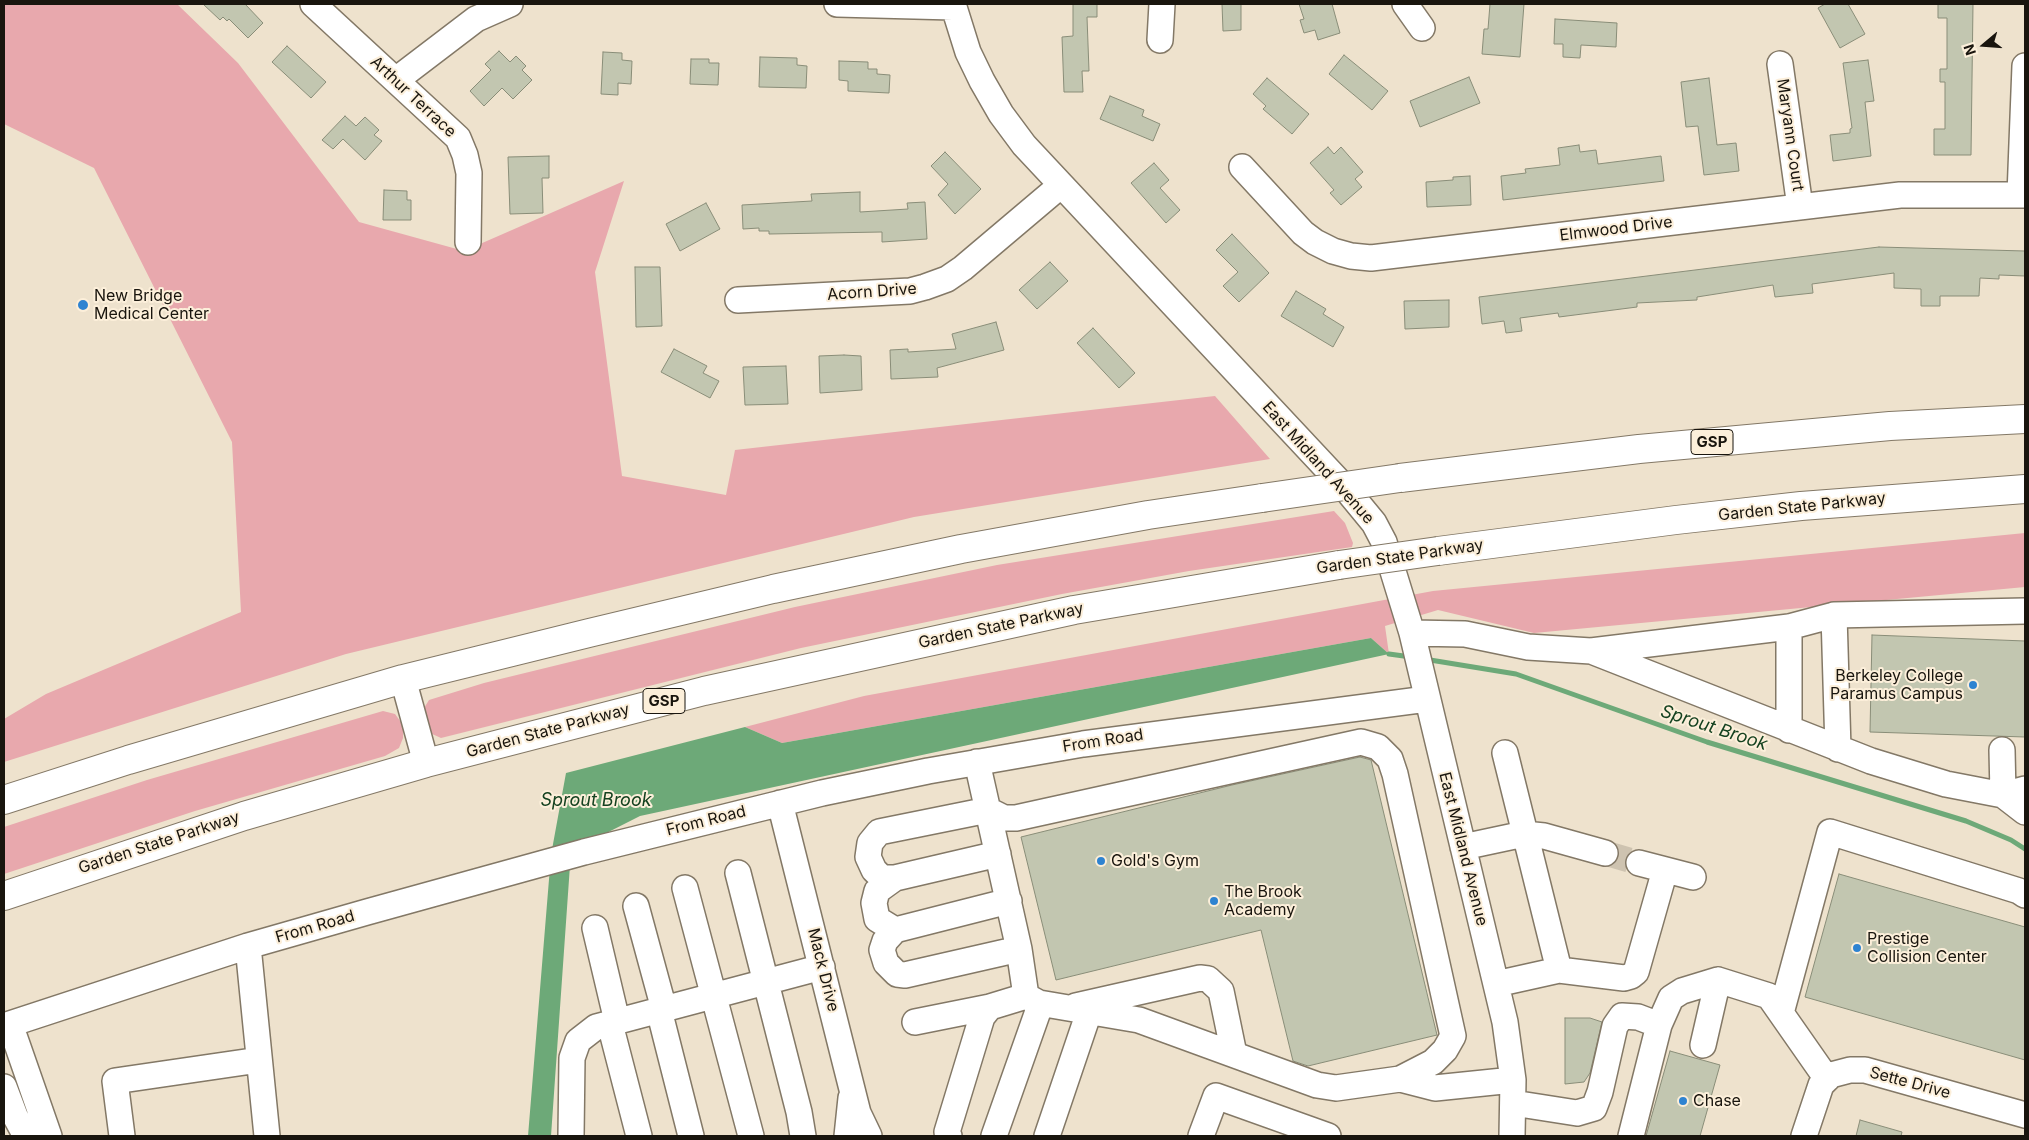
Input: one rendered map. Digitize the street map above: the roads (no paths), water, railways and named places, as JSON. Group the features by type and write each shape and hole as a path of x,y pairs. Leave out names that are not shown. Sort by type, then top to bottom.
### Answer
{"highway":[{"name":"GSP","path":"4,800 128,760 403,679 680,611 867,569 1055,532 1262,498 1400,478 1639,449 1890,426 2025,419"},
{"name":"Garden State Parkway","path":"4,896 235,819 426,763 704,691 1074,610 1438,550 1783,508 2025,489"}],"street":[{"name":"Arthur Terrace","path":"313,4 458,138 465,154 468,172 468,242"},
{"path":"396,80 476,19 510,4"},
{"path":"837,4 953,5"},
{"path":"1160,40 1162,4"},
{"path":"1405,4 1422,28"},
{"name":"East Midland Avenue","path":"953,5 968,52 1001,114 1024,145 1060,186 1346,489 1374,523 1384,542 1411,630 1506,1022 1513,1092 1512,1136"},
{"name":"Maryann Court","path":"1780,64 1800,207"},
{"path":"2023,195 2025,66"},
{"name":"Elmwood Drive","path":"1242,168 1303,233 1315,242 1333,251 1351,256 1371,258 1900,195 2023,195"},
{"name":"Acorn Drive","path":"738,300 910,291 925,288 964,268 1060,186"},
{"path":"1411,630 1436,634 1465,634 1528,647 1591,651 1789,627 1834,615 2025,611"},
{"path":"1834,615 1838,749"},
{"path":"1789,627 1789,730"},
{"path":"1591,651 1838,749 1946,784 2014,792"},
{"path":"403,679 426,763"},
{"name":"From Road","path":"7,1025 248,946 584,852 861,784 1083,744 1209,726 1427,699"},
{"path":"915,1022 1033,999 1079,1010 1139,1020 1317,1085 1336,1088 1400,1079 1433,1062 1445,1050 1453,1036 1395,774 1390,759 1378,747 1361,742 1016,818 1004,818 988,810 879,832 870,843 868,857 874,870 882,878 895,878 998,854"},
{"path":"2002,750 2014,792 2025,812"},
{"path":"1505,753 1559,970"},
{"path":"977,762 1019,949 1037,1014 994,1136"},
{"name":"Mack Drive","path":"780,803 858,1113 869,1136"},
{"path":"1781,1013 1830,832 2019,891 2025,895"},
{"path":"1463,847 1524,834 1544,836 1605,853"},
{"path":"1639,863 1693,876"},
{"path":"1496,984 1559,970 1624,978 1631,976 1636,972 1666,870"},
{"path":"738,873 802,1136"},
{"path":"895,878 877,891 874,903 877,920 895,930"},
{"path":"685,888 751,1136"},
{"path":"1008,901 895,930 885,941 882,950 886,963 897,974 905,975 1019,949"},
{"path":"636,906 691,1136"},
{"path":"595,928 613,1023 639,1136"},
{"path":"248,946 267,1136"},
{"path":"571,1136 572,1058 578,1041 596,1027 822,967"},
{"path":"1079,1010 1200,978 1208,979 1221,991 1234,1054"},
{"path":"1703,1045 1718,980"},
{"path":"1631,1136 1659,1025 1671,998 1682,992 1718,980 1769,996 1827,1079 1821,1085 1814,1102 1804,1136"},
{"path":"949,1136 947,1132 982,1017 990,1007"},
{"path":"1047,1136 1079,1010"},
{"path":"1400,1079 1435,1088 1513,1092 1577,1113 1594,1108 1600,1092 1615,1026 1622,1016 1638,1017 1659,1025"},
{"path":"7,1025 49,1136"},
{"path":"122,1136 116,1081 259,1060"},
{"name":"Sette Drive","path":"1827,1079 1831,1075 1850,1070 1865,1070 2025,1116"},
{"path":"846,1136 852,1085"},
{"path":"4,1087 14,1116 26,1136"},
{"path":"1201,1136 1216,1096 1328,1136"}],"water":[{"name":"Sprout Brook","path":"1371,638 1389,654 640,816 571,851 551,1136 528,1136 551,855 566,773 745,727 782,743"}],"waterway":[{"name":"Sprout Brook","path":"1389,654 1411,657"},
{"name":"Sprout Brook","path":"1424,659 1516,674 1707,742 1966,821 2011,840 2025,849"}],"tunnel":[{"path":"1605,853 1639,863"}],"place":[{"name":"New Bridge Medical Center","path":"83,305"},
{"name":"Berkeley College Paramus Campus","path":"1973,685"},
{"name":"Gold's Gym","path":"1101,861"},
{"name":"The Brook Academy","path":"1214,901"},
{"name":"Prestige Collision Center","path":"1857,948"},
{"name":"Chase","path":"1683,1101"}]}
